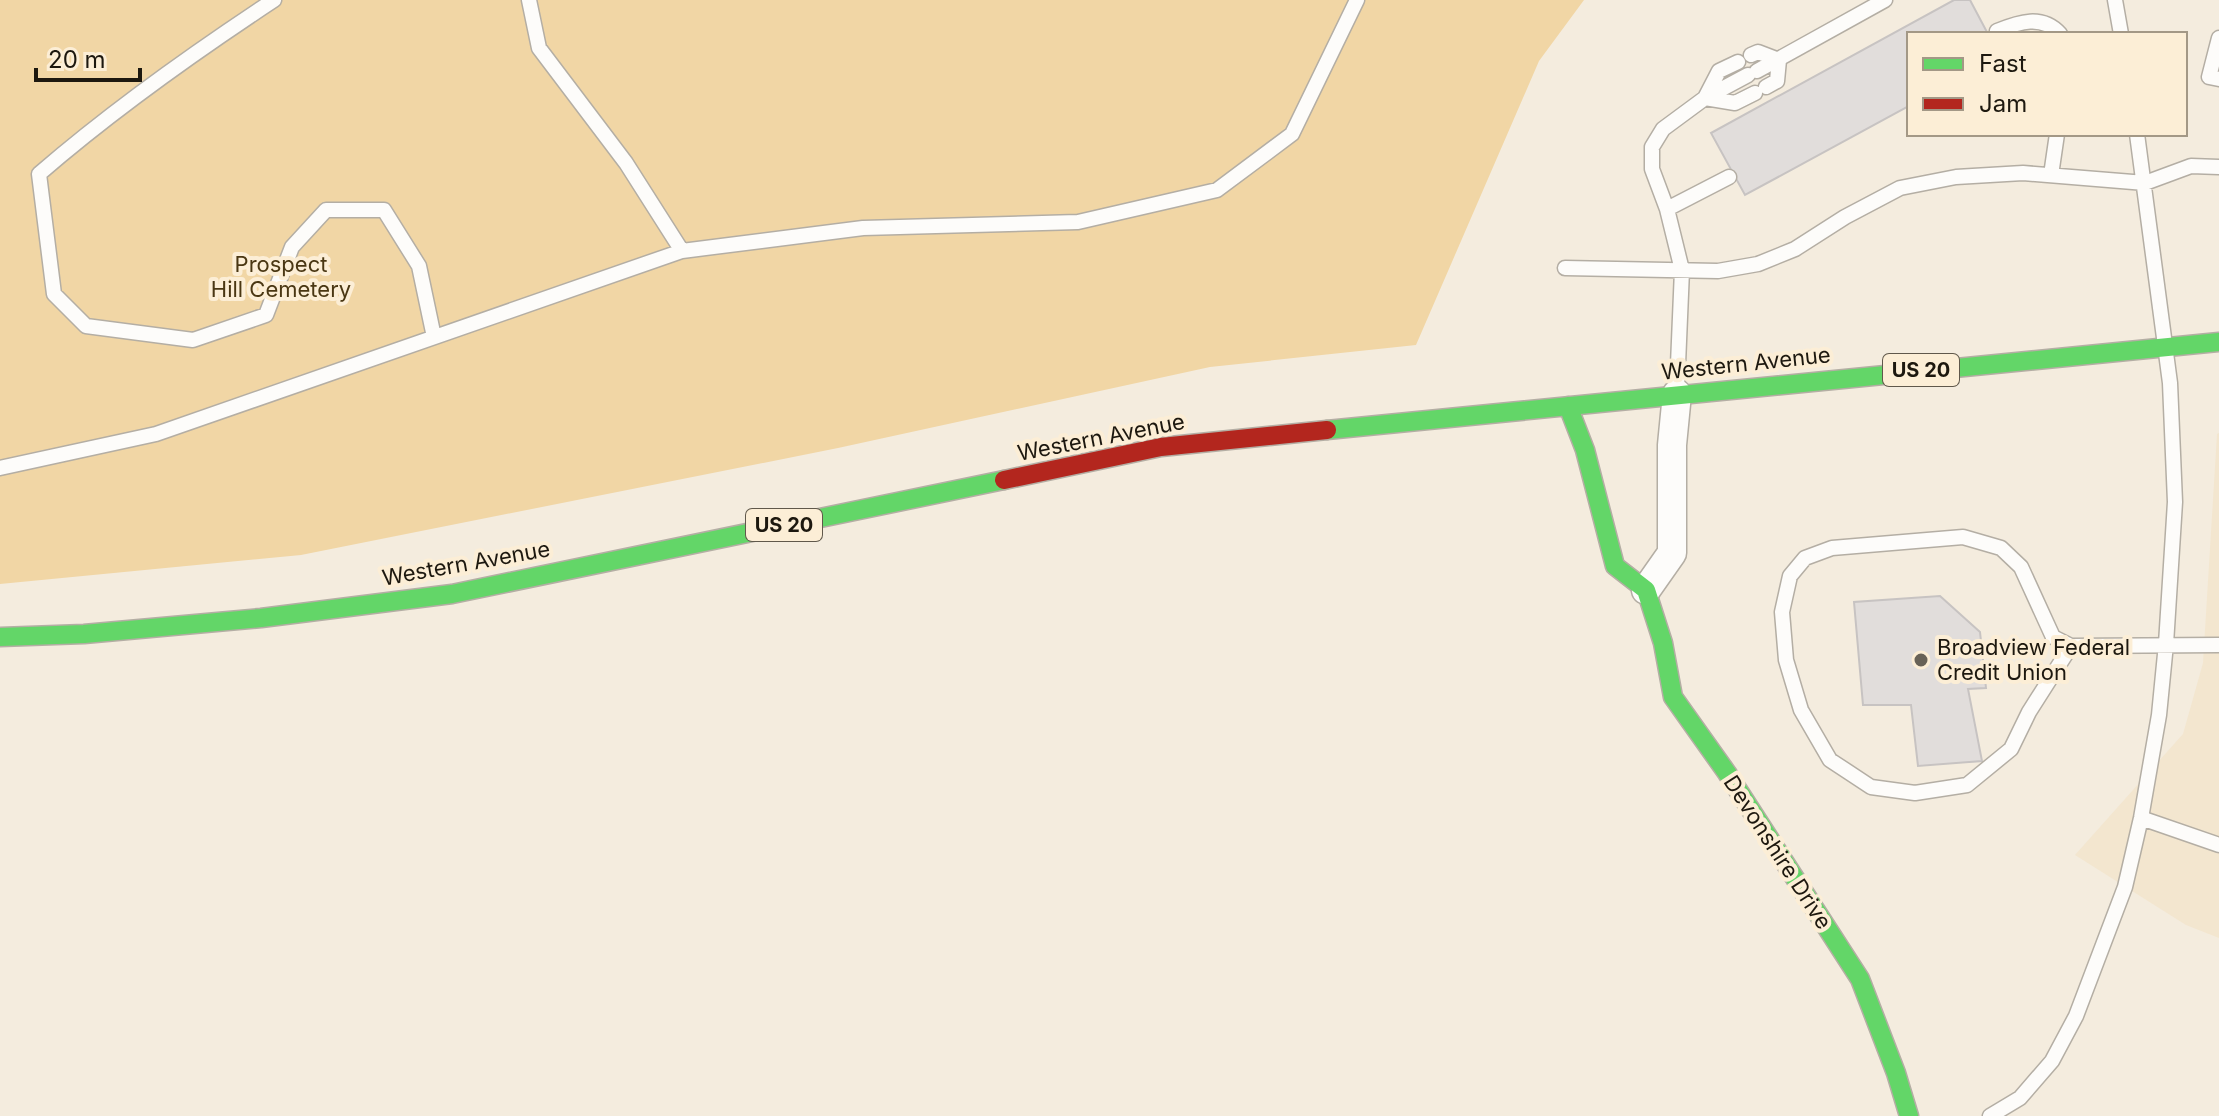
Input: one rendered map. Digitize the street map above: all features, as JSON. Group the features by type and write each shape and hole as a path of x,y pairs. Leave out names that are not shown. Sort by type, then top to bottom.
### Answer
{"main road":[{"name":"Western Avenue","path":"0,637 84,634 261,618 452,594 1161,447 2219,342"},
{"path":"1568,406 1585,450 1615,566 1646,590"},
{"name":"Devonshire Drive","path":"1646,590 1663,643 1673,697 1727,773 1860,979 1909,1116"}],"street":[{"path":"1646,590 1672,553 1672,445 1677,394"}],"lane":[{"path":"274,0 97,123 39,174 54,294 86,326 193,340 266,315 292,247 326,210 384,210 419,266 434,337"},
{"path":"529,0 539,48 626,163 682,251"},
{"path":"0,468 156,434 682,251 863,228 1078,222 1217,190 1292,134 1357,0"},
{"path":"1677,394 1682,270 1667,209 1652,169 1652,147 1663,129 1705,98 1885,0"},
{"path":"2115,0 2121,32"},
{"path":"1997,31 2035,21 2057,32"},
{"path":"2214,78 2219,38"},
{"path":"1705,98 1719,71 1758,52 1779,60"},
{"path":"1705,98 1735,103 1777,81 1779,60"},
{"path":"2051,175 2057,136"},
{"path":"1990,1116 2020,1098 2052,1061 2076,1016 2125,887 2159,715 2175,502 2170,383 2137,136"},
{"path":"1565,268 1718,271 1758,264 1795,249 1845,217 1900,188 1956,177 2023,173 2145,183 2191,166 2219,167"},
{"path":"1667,209 1729,177"},
{"path":"2071,646 2029,712 2011,749 1967,785 1915,793 1871,787 1830,760 1801,710 1786,660 1782,612 1790,576 1805,558 1832,548 1963,537 2001,548 2021,567 2053,637 2071,646 2219,645"},
{"path":"2141,818 2219,845"}],"shaded area":[{"path":"2219,433 2219,938 2186,925 2075,855 2183,734 2203,663"}],"green space":[{"name":"Prospect Hill Cemetery","path":"0,0 1584,0 1539,61 1416,345 1210,367 838,448 301,555 0,584"}],"building":[{"path":"1954,0 1970,0 1987,32 1907,32 1907,107 1745,195 1711,133"},
{"name":"Broadview Federal Credit Union","path":"1940,596 1980,632 1986,688 1968,689 1982,761 1918,766 1911,705 1863,705 1854,602"}],"traffic: fast":[{"path":"1327,430 2219,342"},
{"path":"1568,406 1585,450 1615,566 1646,590 1663,643 1673,697 1727,773 1860,979 1909,1116"},
{"path":"0,637 84,634 261,618 452,594 1004,480"}],"traffic: jam":[{"path":"1004,480 1161,447 1327,430"}],"place":[{"name":"Broadview Federal Credit Union","path":"1921,660"}]}
